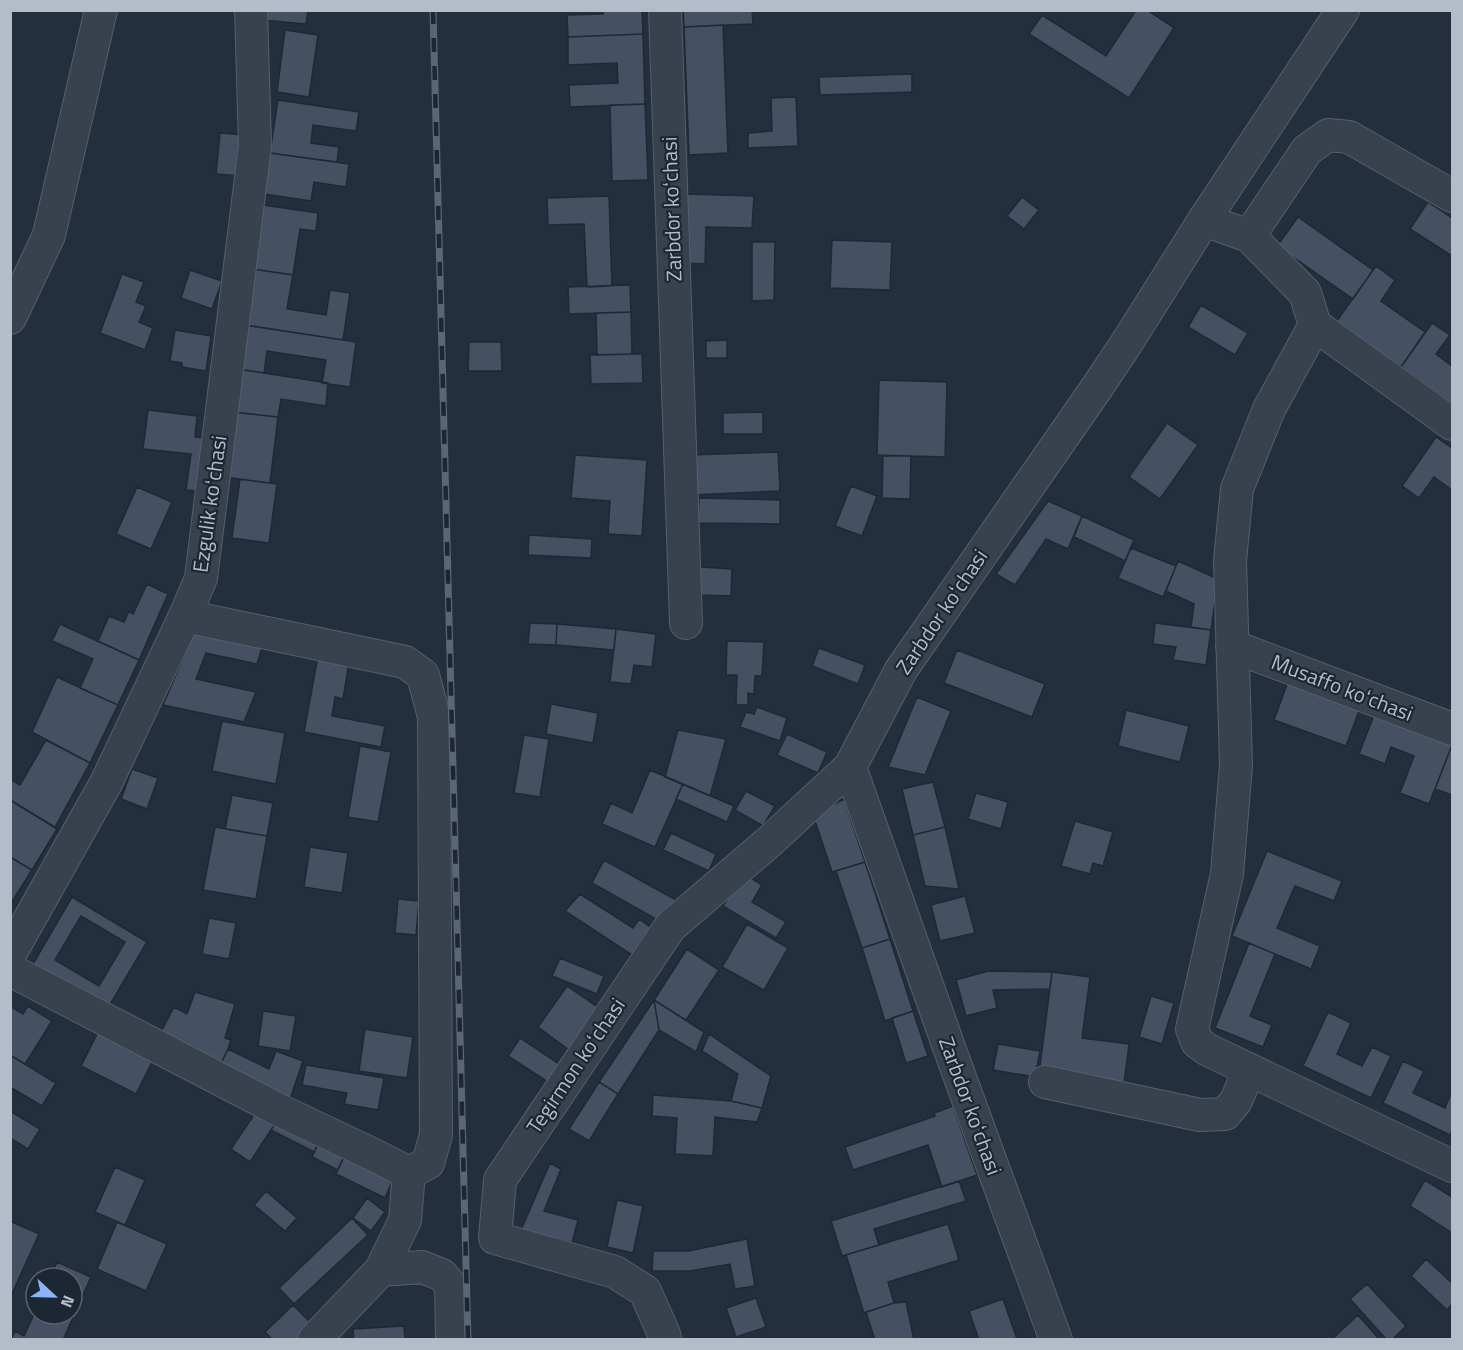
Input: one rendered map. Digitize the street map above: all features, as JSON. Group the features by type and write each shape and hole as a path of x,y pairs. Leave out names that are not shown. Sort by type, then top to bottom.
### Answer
{"street":[{"path":"10,318 49,235 101,10"},
{"name":"Ezgulik koʻchasi","path":"10,954 106,783 201,578 255,146 251,10"},
{"name":"Zarbdor koʻchasi","path":"665,10 686,623"},
{"name":"Zarbdor koʻchasi","path":"1056,1340 850,767 901,670 1110,369 1204,220 1343,10"},
{"path":"1249,236 1307,150 1328,135 1349,136 1452,196"},
{"path":"1204,220 1249,236 1305,293 1315,325 1452,424"},
{"path":"1315,325 1269,409 1237,489 1230,561 1236,765 1227,874 1192,1029 1197,1042 1208,1050 1452,1166"},
{"path":"185,616 405,662 423,675 434,717 436,1135 428,1163 409,1173"},
{"name":"Musaffo koʻchasi","path":"1233,646 1452,729"},
{"name":"Tegirmon koʻchasi","path":"665,1340 645,1292 615,1272 495,1238 500,1180 669,927 770,841 850,767"},
{"path":"10,970 280,1111 409,1173"},
{"path":"1045,1082 1200,1115 1225,1114 1236,1101 1249,1070"},
{"path":"314,1340 381,1270 405,1220 409,1173"},
{"path":"381,1270 422,1267 442,1275 451,1286 452,1340"}],"building":[{"path":"263,10 308,10 306,24 262,20"},
{"path":"603,10 642,10 643,34 568,37 567,15 603,14"},
{"path":"683,10 752,10 753,24 684,27"},
{"path":"1136,10 1147,10 1174,28 1129,98 1029,34 1042,15 1106,56"},
{"path":"723,25 728,153 689,155 684,27"},
{"path":"285,30 318,35 309,97 277,92"},
{"path":"643,34 645,104 570,107 569,85 618,83 617,63 568,65 568,37"},
{"path":"912,74 912,92 820,95 819,77"},
{"path":"796,97 798,146 748,148 748,133 772,131 771,98"},
{"path":"278,100 359,112 356,131 313,125 311,143 339,147 337,162 270,153"},
{"path":"645,104 648,180 612,181 610,105"},
{"path":"220,133 245,135 241,176 216,174"},
{"path":"270,153 349,164 346,187 314,182 311,201 264,194"},
{"path":"685,194 754,196 752,228 706,227 705,264 683,263"},
{"path":"609,196 612,286 587,287 584,224 548,225 547,198"},
{"path":"1022,197 1039,210 1024,229 1007,216"},
{"path":"1428,202 1452,218 1452,256 1410,229"},
{"path":"263,205 318,213 316,231 300,229 293,275 253,269"},
{"path":"1298,217 1373,270 1353,299 1277,246"},
{"path":"832,240 892,242 890,290 830,288"},
{"path":"752,242 775,242 774,300 752,301"},
{"path":"1376,266 1395,280 1381,301 1425,332 1401,367 1336,322"},
{"path":"253,269 293,275 287,309 326,315 330,290 350,293 343,340 245,325"},
{"path":"190,270 222,281 212,309 181,298"},
{"path":"122,274 144,282 136,302 146,306 139,322 153,328 145,350 100,333"},
{"path":"630,285 631,312 569,314 568,287"},
{"path":"1201,305 1248,333 1235,355 1188,327"},
{"path":"631,312 632,354 597,355 596,313"},
{"path":"1432,323 1450,335 1436,354 1452,366 1452,404 1401,367"},
{"path":"245,325 356,342 350,387 322,383 326,360 267,351 264,373 238,369"},
{"path":"175,330 211,336 206,371 182,367 182,363 170,361"},
{"path":"727,340 727,358 706,358 706,341"},
{"path":"469,342 501,342 502,371 468,371"},
{"path":"642,354 643,383 591,384 590,355"},
{"path":"238,369 328,383 326,406 281,399 278,417 232,412"},
{"path":"879,380 947,382 945,457 877,455"},
{"path":"148,410 197,416 195,437 211,439 205,492 186,490 191,454 143,449"},
{"path":"232,412 278,417 270,483 224,477"},
{"path":"763,412 763,434 723,434 723,413"},
{"path":"1167,423 1198,445 1160,499 1129,477"},
{"path":"1436,437 1452,448 1452,490 1434,477 1419,498 1402,486"},
{"path":"778,452 780,491 692,495 690,455"},
{"path":"575,455 647,460 642,536 608,534 610,501 571,498"},
{"path":"883,456 911,456 910,499 882,498"},
{"path":"240,479 277,484 269,543 232,538"},
{"path":"851,486 877,496 862,536 835,526"},
{"path":"137,487 172,502 151,549 116,534"},
{"path":"699,498 780,500 780,524 698,523"},
{"path":"1048,501 1082,516 1068,549 1046,539 1015,585 996,574"},
{"path":"1082,516 1134,540 1125,561 1074,537"},
{"path":"529,535 592,539 591,558 528,555"},
{"path":"1131,548 1176,566 1163,597 1118,578"},
{"path":"1178,561 1218,579 1211,630 1191,627 1194,604 1166,591"},
{"path":"700,567 732,569 731,596 698,595"},
{"path":"147,584 168,594 139,660 98,641 109,616 124,622 129,611 133,614"},
{"path":"530,623 557,624 556,645 528,644"},
{"path":"1155,623 1211,630 1206,665 1173,660 1176,647 1153,644"},
{"path":"60,624 139,660 118,705 80,688 93,659 52,641"},
{"path":"557,624 616,629 614,650 556,645"},
{"path":"197,626 264,641 257,664 206,653 196,679 256,692 244,722 163,705"},
{"path":"616,629 656,634 652,667 634,665 631,684 610,682"},
{"path":"727,641 764,642 762,676 755,676 754,694 748,693 748,705 736,705 737,675 726,675"},
{"path":"819,648 865,665 858,684 812,666"},
{"path":"957,650 1045,684 1032,717 944,683"},
{"path":"318,656 349,662 343,699 335,697 332,716 385,726 381,747 304,732"},
{"path":"1290,676 1362,703 1346,746 1274,720"},
{"path":"57,677 118,705 90,763 32,732"},
{"path":"917,697 951,711 925,775 888,767"},
{"path":"551,704 598,713 593,743 546,734"},
{"path":"757,707 787,718 780,741 740,727 746,712 754,714"},
{"path":"1377,707 1452,736 1452,745 1429,804 1400,793 1414,756 1391,747 1385,764 1359,754"},
{"path":"1126,710 1189,726 1180,762 1118,746"},
{"path":"222,721 285,733 276,784 212,771"},
{"path":"678,730 726,739 710,796 665,777"},
{"path":"787,734 827,752 818,773 777,755"},
{"path":"524,735 549,739 540,797 514,793"},
{"path":"46,740 90,763 55,827 10,800 10,779 20,785"},
{"path":"1452,745 1452,795 1435,789"},
{"path":"360,746 391,752 378,822 348,817"},
{"path":"132,769 158,778 147,809 121,799"},
{"path":"650,770 683,784 655,847 602,824 611,803 632,813"},
{"path":"933,782 945,827 913,835 902,789"},
{"path":"683,784 734,806 727,822 676,799"},
{"path":"746,791 775,806 763,826 735,810"},
{"path":"976,793 1008,802 1001,829 968,819"},
{"path":"232,795 273,803 267,836 225,829"},
{"path":"844,799 865,862 832,872 813,815"},
{"path":"10,800 57,829 32,870 10,857"},
{"path":"1075,821 1113,832 1103,866 1093,863 1090,874 1061,866"},
{"path":"215,827 267,836 256,899 203,890"},
{"path":"945,827 959,889 925,886 913,835"},
{"path":"671,833 716,854 709,871 663,850"},
{"path":"310,847 348,853 342,893 304,887"},
{"path":"1267,851 1342,881 1334,901 1295,886 1277,928 1320,946 1311,969 1232,936"},
{"path":"10,857 32,870 10,905"},
{"path":"604,860 676,900 663,923 592,883"},
{"path":"865,862 890,939 862,948 836,871"},
{"path":"743,873 762,885 752,902 786,922 776,938 723,906"},
{"path":"580,894 633,928 639,919 657,932 638,959 565,911"},
{"path":"965,896 975,933 940,941 931,905"},
{"path":"72,897 147,942 105,1013 30,969","holes":["81,916 125,942 99,986 55,960"]},
{"path":"398,899 419,901 416,935 395,933"},
{"path":"209,918 236,923 229,959 202,954"},
{"path":"747,924 788,948 764,990 722,967"},
{"path":"890,939 913,1011 885,1021 862,948"},
{"path":"1249,943 1275,954 1250,1016 1272,1025 1263,1047 1215,1028"},
{"path":"687,949 719,970 686,1020 654,1000"},
{"path":"560,958 604,976 597,994 552,976"},
{"path":"988,971 1052,972 1050,989 993,990 997,1008 966,1016 956,980"},
{"path":"1052,972 1090,977 1082,1038 1129,1044 1124,1084 1039,1074"},
{"path":"567,986 599,1008 569,1050 538,1027"},
{"path":"195,992 235,1004 225,1038 231,1040 217,1072 156,1041 174,1007 187,1014"},
{"path":"1151,996 1174,1003 1162,1044 1139,1037"},
{"path":"654,1000 659,1030 618,1094 599,1082"},
{"path":"654,1000 704,1032 696,1052 659,1030"},
{"path":"10,1006 23,1014 28,1006 52,1021 25,1064 10,1055"},
{"path":"263,1011 296,1016 290,1051 258,1046"},
{"path":"913,1011 928,1056 906,1063 892,1018"},
{"path":"1328,1012 1351,1023 1337,1054 1362,1066 1372,1047 1391,1056 1371,1098 1303,1066"},
{"path":"100,1028 155,1056 136,1094 81,1066"},
{"path":"365,1029 413,1037 407,1078 359,1071"},
{"path":"709,1034 771,1076 762,1108 731,1101 738,1074 702,1051"},
{"path":"520,1038 565,1068 554,1086 508,1056"},
{"path":"998,1044 1040,1051 1035,1077 993,1070"},
{"path":"228,1049 269,1069 276,1051 303,1061 287,1108 217,1072"},
{"path":"10,1055 56,1083 42,1106 10,1087"},
{"path":"1403,1061 1424,1071 1413,1093 1445,1108 1452,1091 1452,1131 1450,1135 1383,1103"},
{"path":"306,1065 384,1078 378,1110 344,1104 347,1093 302,1085"},
{"path":"599,1082 618,1094 589,1141 569,1129"},
{"path":"653,1095 731,1101 762,1108 757,1122 715,1117 713,1156 675,1154 677,1118 652,1116"},
{"path":"260,1106 280,1116 250,1162 231,1149"},
{"path":"953,1106 977,1175 942,1187 928,1145 853,1170 845,1147 935,1116 934,1113"},
{"path":"10,1111 40,1129 28,1149 10,1138"},
{"path":"280,1116 321,1138 314,1152 271,1130"},
{"path":"321,1138 347,1150 338,1170 312,1157"},
{"path":"345,1154 394,1177 385,1198 336,1174"},
{"path":"550,1163 561,1169 544,1211 578,1220 572,1243 521,1230"},
{"path":"115,1167 145,1180 125,1225 95,1212"},
{"path":"1425,1180 1452,1197 1452,1233 1410,1206"},
{"path":"959,1181 966,1201 874,1229 879,1245 842,1256 831,1221"},
{"path":"266,1191 297,1218 285,1231 254,1205"},
{"path":"367,1198 385,1212 371,1231 353,1218"},
{"path":"617,1200 643,1206 633,1253 607,1247"},
{"path":"352,1218 368,1235 294,1304 279,1288"},
{"path":"10,1221 39,1234 10,1298"},
{"path":"117,1222 167,1244 146,1291 97,1269"},
{"path":"948,1224 959,1260 888,1282 894,1303 864,1313 846,1255"},
{"path":"747,1239 755,1286 735,1289 730,1264 690,1271 652,1271 653,1251 688,1251"},
{"path":"1426,1259 1452,1283 1452,1304 1447,1310 1411,1276"},
{"path":"84,1274 91,1277 84,1293"},
{"path":"1367,1284 1406,1326 1392,1340 1387,1340 1350,1299"},
{"path":"756,1298 766,1327 736,1337 726,1308"},
{"path":"1003,1299 1017,1339 979,1340 969,1311"},
{"path":"906,1302 914,1340 875,1340 866,1312 894,1303"},
{"path":"293,1305 314,1326 301,1340 273,1340 265,1332"},
{"path":"1358,1315 1380,1340 1331,1340"},
{"path":"29,1326 69,1326 63,1340 11,1340 15,1331 24,1336"},
{"path":"404,1326 405,1340 354,1340 353,1329"}],"railway":[{"path":"433,10 468,1340"}]}
